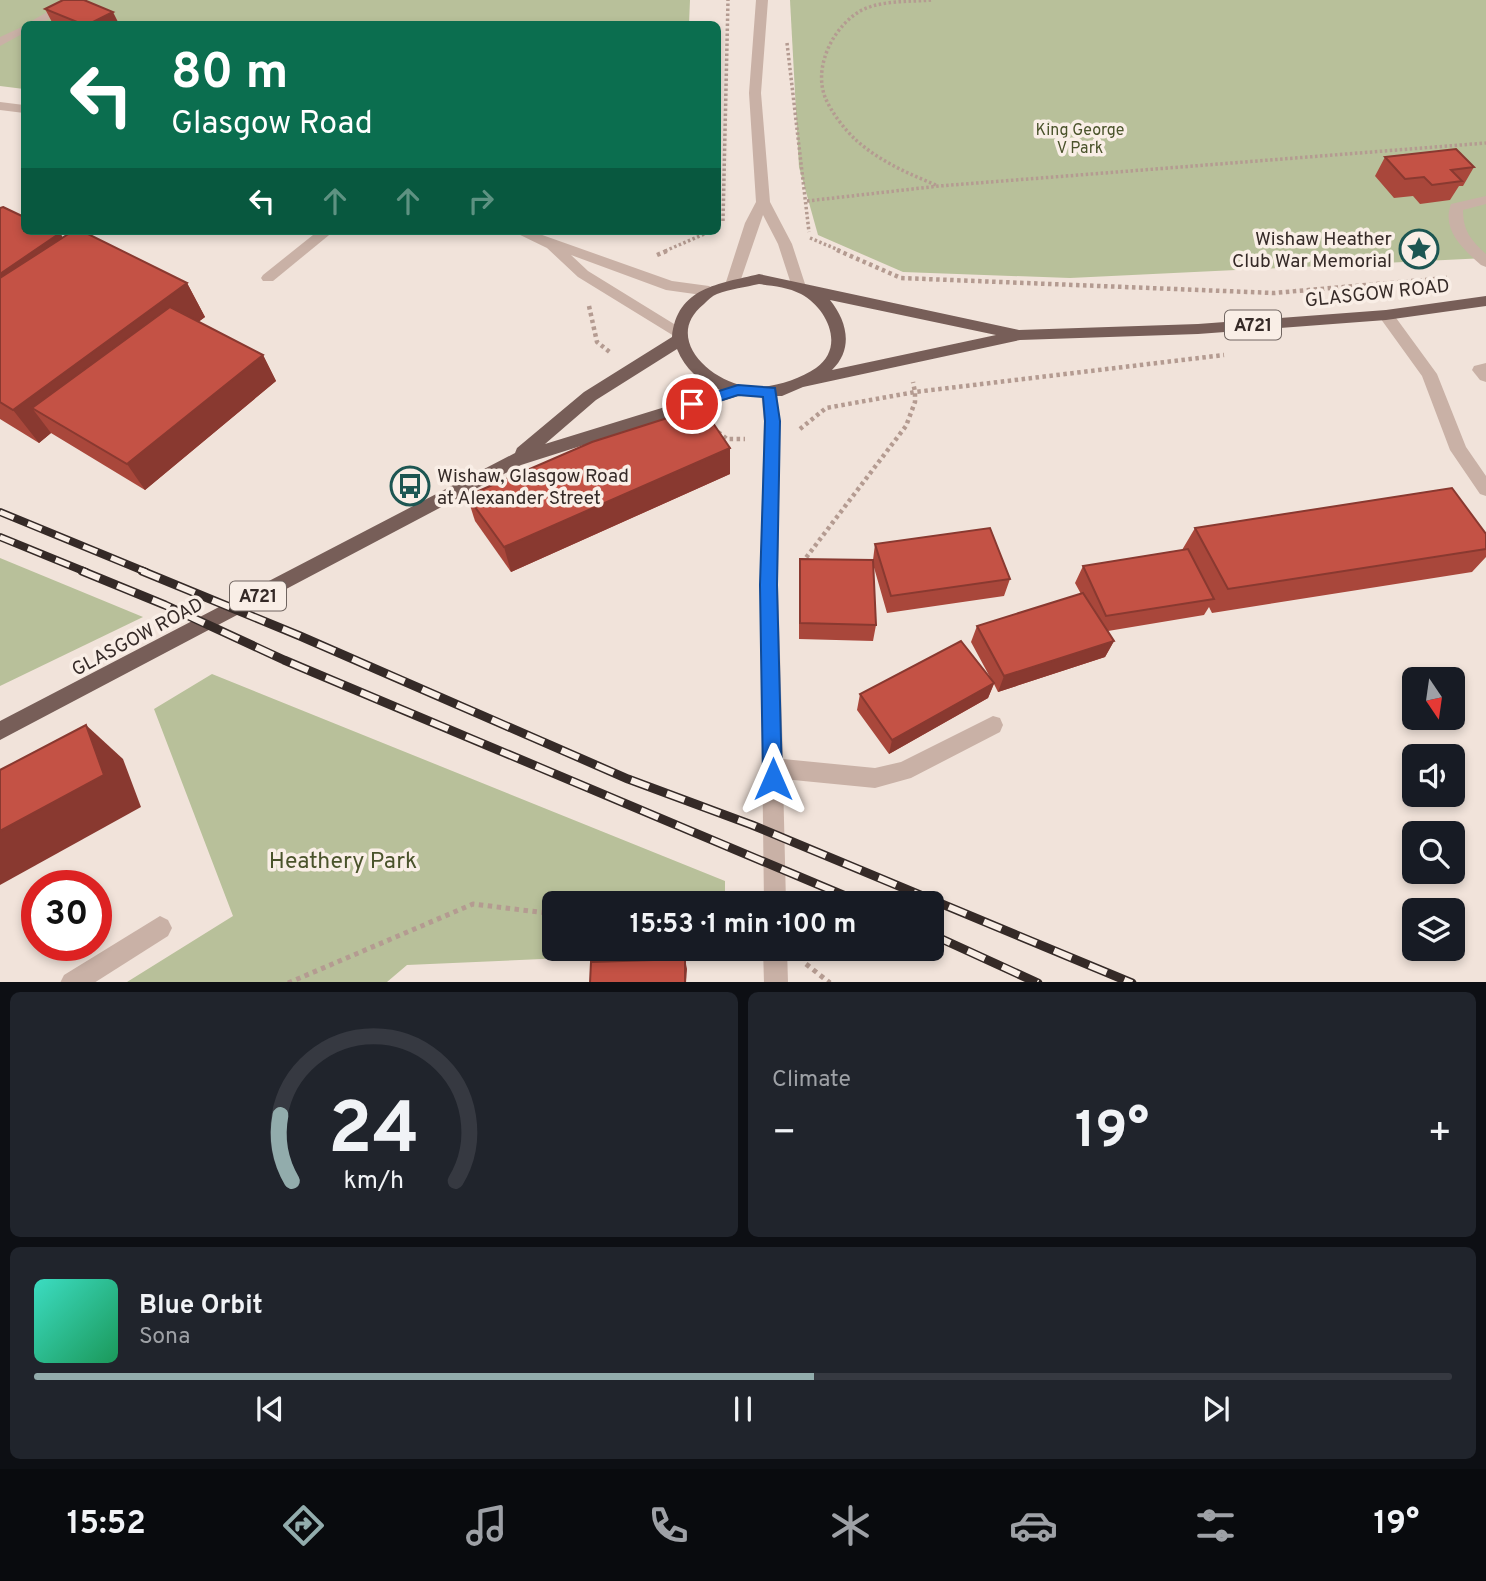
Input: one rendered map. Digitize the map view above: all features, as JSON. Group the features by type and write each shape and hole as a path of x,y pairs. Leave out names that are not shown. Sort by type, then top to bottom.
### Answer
{"main road":[{"path":"760,279 804,289 826,304 837,320 840,337 836,354 825,369 806,382 769,392 738,390 719,384 691,366 682,353 679,336 683,316 694,302 709,291 733,282 760,279"},
{"name":"GLASGOW ROAD","path":"804,289 1020,335"},
{"name":"GLASGOW ROAD","path":"806,382 1020,335 1198,329 1386,315 1486,301"},
{"name":"GLASGOW ROAD","path":"515,460 590,396 679,336"},
{"name":"GLASGOW ROAD","path":"0,731 515,460 738,390"}],"street":[{"path":"38,21 78,0"},
{"path":"762,0 755,93 763,202 804,289"},
{"path":"0,42 21,31"},
{"path":"0,106 21,109"},
{"path":"1486,200 1456,207 1455,226 1462,238 1486,262"},
{"path":"733,282 752,223 763,202"},
{"path":"268,278 322,235"},
{"path":"529,235 671,286 709,291"},
{"path":"548,244 583,274 679,336"},
{"path":"1386,315 1429,374 1458,450 1486,489"},
{"path":"1486,369 1480,370 1486,376"},
{"path":"769,392 772,421 769,585 775,891"},
{"path":"773,768 876,778 904,771 993,725"},
{"path":"72,982 160,928"},
{"path":"775,961 776,982"}],"path":[{"path":"722,226 728,0"},
{"path":"931,0 881,4 860,10 841,27 822,61 825,97 855,140 905,172 939,186"},
{"path":"787,40 810,238"},
{"path":"807,201 939,186 1486,143"},
{"path":"1433,147 1441,156"},
{"path":"785,244 810,238 901,278 1274,293 1460,277"},
{"path":"769,585 802,563 906,426 915,402 915,392 1226,355"},
{"path":"288,982 473,904 542,912"}],"green space":[{"path":"0,0 690,0 689,21 21,21 21,89 0,86"},
{"name":"King George V Park","path":"790,0 1486,0 1486,258 1070,278 903,272 818,235 799,167"},
{"path":"0,558 143,617 0,686"},
{"name":"Heathery Park","path":"212,674 725,881 725,891 542,891 542,959 407,965 387,982 127,982 233,916 154,709"}],"building":[{"path":"63,0 84,0 113,12 95,21 75,21 45,9"},
{"path":"1456,149 1474,167 1451,170 1462,181 1432,185 1424,177 1405,179 1385,157"},
{"path":"0,208 21,216 21,235 57,235 0,274"},
{"path":"67,235 90,235 187,283 13,410 0,402 0,278"},
{"path":"170,307 263,355 127,464 32,408"},
{"path":"702,407 730,448 504,547 467,496 592,442"},
{"path":"1452,488 1486,534 1486,549 1228,589 1195,528"},
{"path":"990,528 1010,579 891,596 875,544"},
{"path":"1188,549 1214,599 1106,616 1083,566"},
{"path":"800,559 873,560 876,625 800,623"},
{"path":"1083,593 1114,641 1004,676 977,626"},
{"path":"961,641 994,683 892,740 860,694"},
{"path":"86,725 104,775 0,831 0,770"},
{"path":"685,961 685,982 590,982 591,962"}],"railway":[{"path":"0,512 146,572"},
{"path":"0,537 86,572"},
{"path":"82,571 165,605 284,660 833,891"},
{"path":"142,571 300,636 628,779 752,825 1130,982"},
{"path":"944,940 1036,982"}],"place":[{"name":"Wishaw Heather Club War Memorial","path":"1419,249"},
{"name":"Wishaw, Glasgow Road at Alexander Street","path":"410,486"}],"route":[{"path":"692,404 738,390 769,392 772,421 769,585 773,779"}]}
